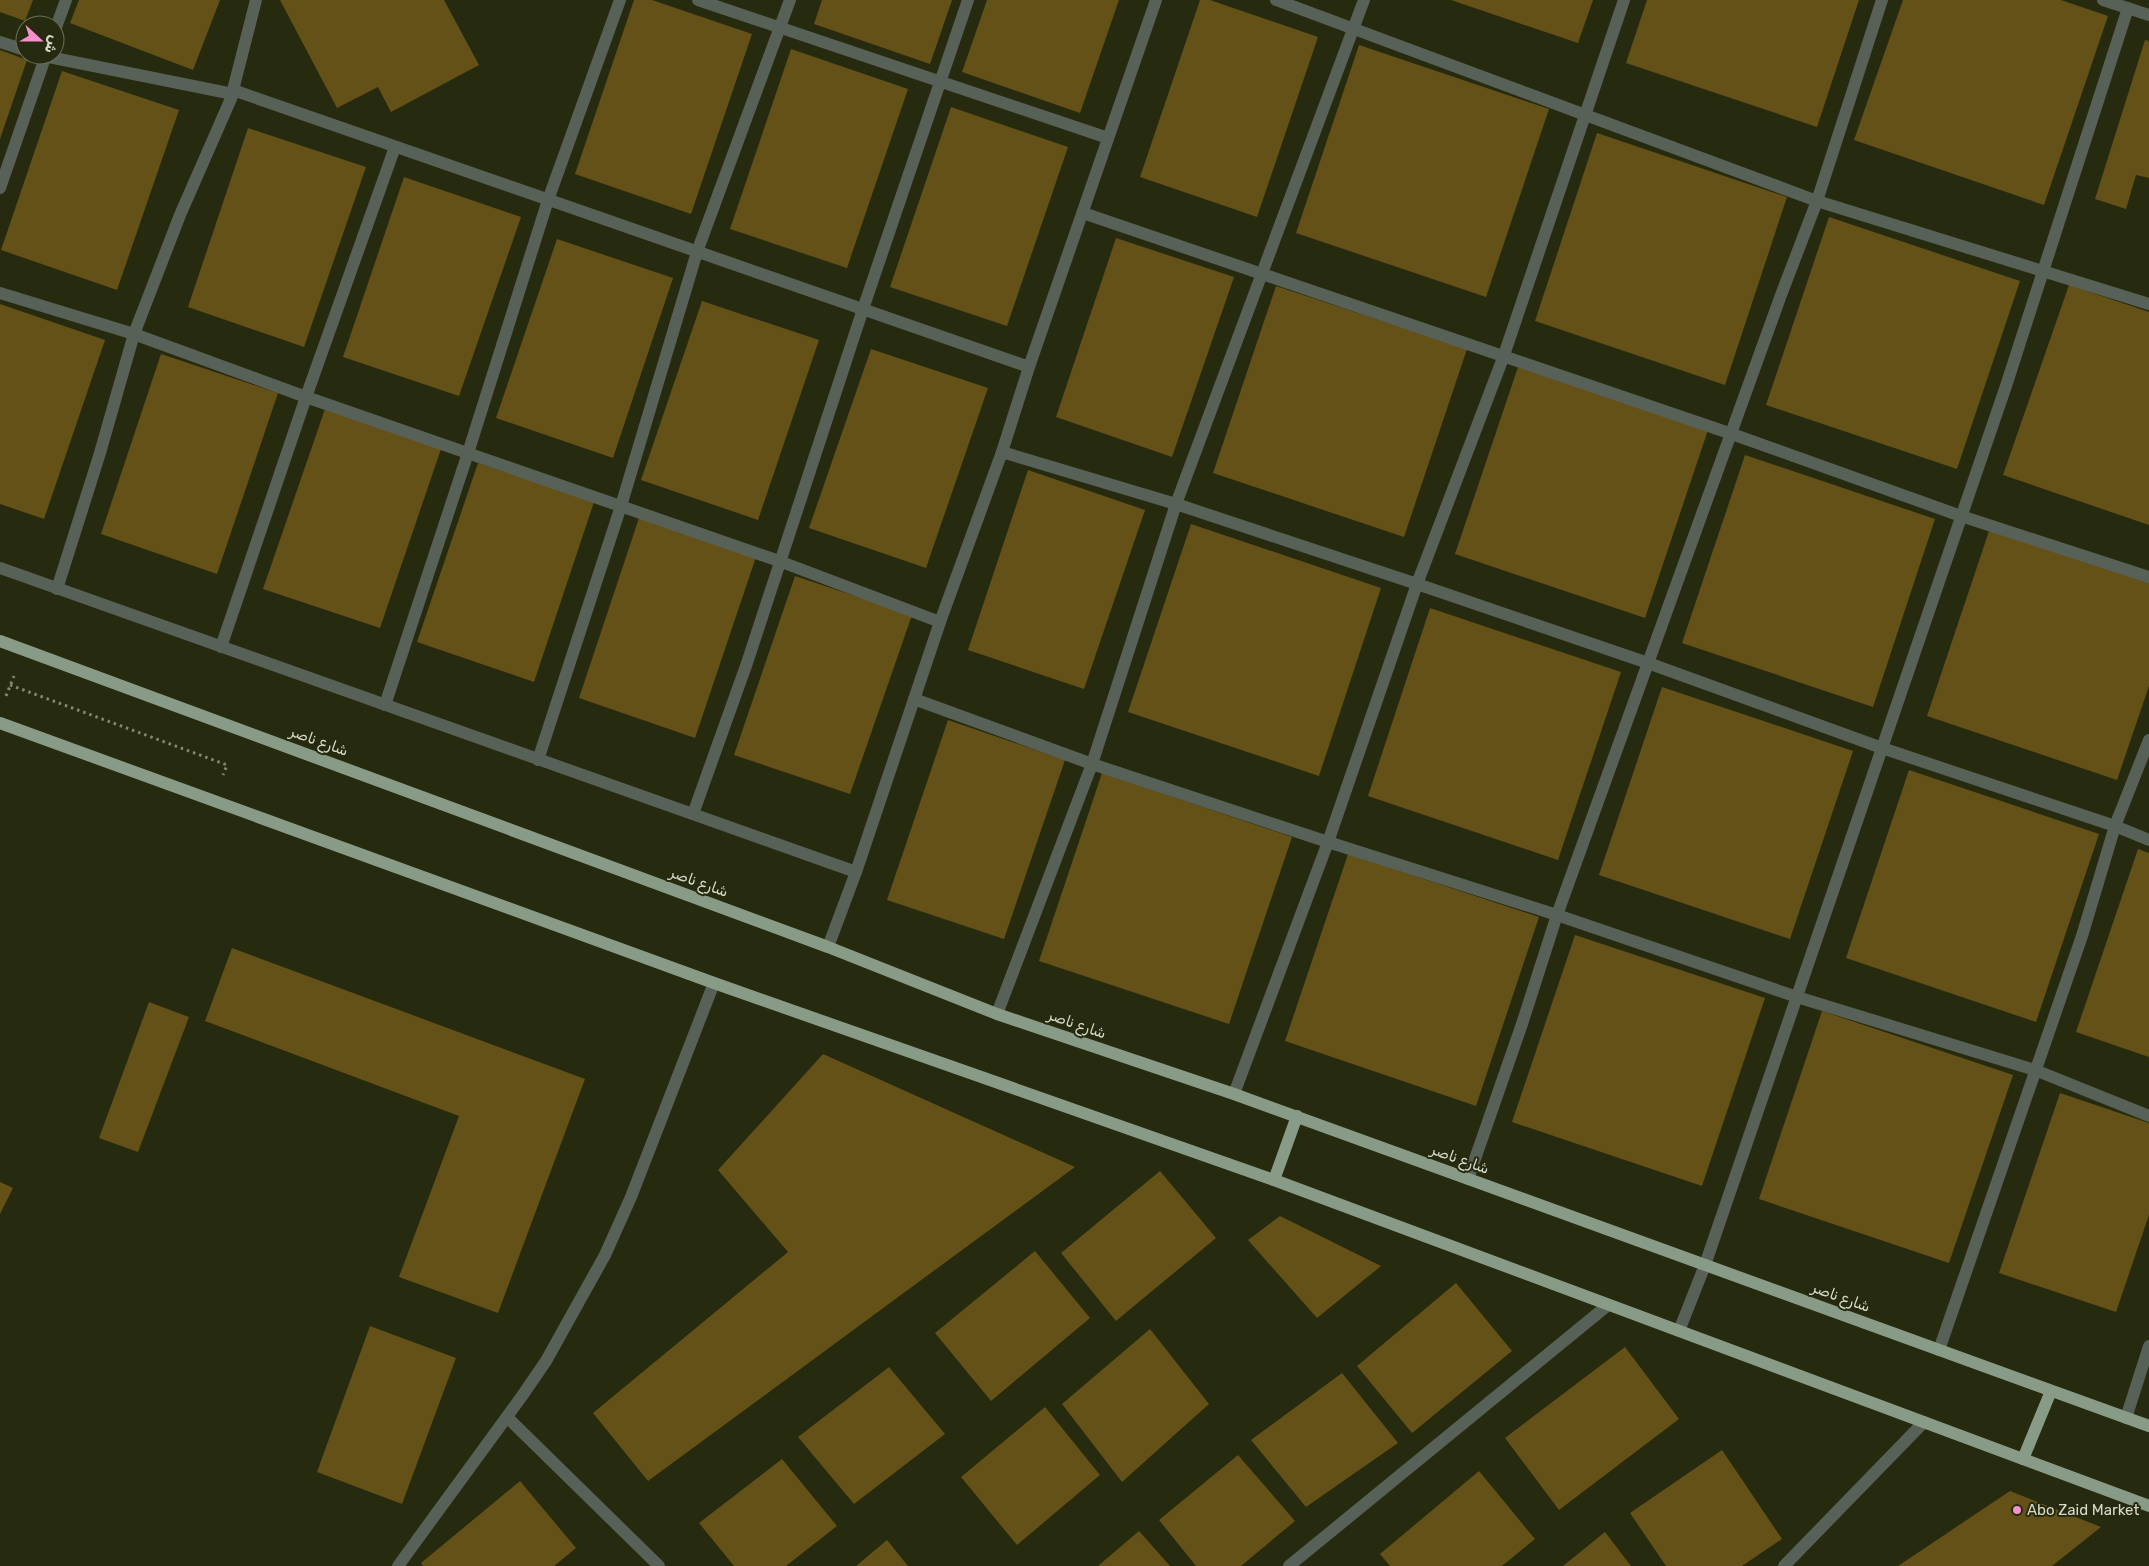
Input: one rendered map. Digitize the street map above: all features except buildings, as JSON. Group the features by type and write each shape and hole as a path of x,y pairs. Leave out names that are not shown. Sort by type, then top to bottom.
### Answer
{"main road":[{"name":"شارع ناصر","path":"0,641 828,947 997,1014 1296,1116 2149,1426"},
{"path":"0,723 714,983 1274,1180 2149,1506"},
{"path":"1274,1180 1296,1116"},
{"path":"2023,1459 2051,1390"}],"street":[{"path":"60,15 66,0"},
{"path":"57,589 100,454 134,334 180,215 233,92 256,0"},
{"path":"384,705 468,453 548,200 620,0"},
{"path":"698,0 1108,138"},
{"path":"538,760 621,506 697,252 790,0"},
{"path":"693,814 747,662 863,309 968,0"},
{"path":"828,947 856,872 940,622 1002,452 1029,367 1156,0"},
{"path":"1276,0 1817,201 2149,304"},
{"path":"997,1014 1092,764 1176,504 1364,0"},
{"path":"1234,1094 1328,842 1417,584 1503,358 1624,0"},
{"path":"1468,1179 1522,1024 1557,915 1817,201 1882,0"},
{"path":"2103,0 2149,15"},
{"path":"1679,1331 1705,1265 1961,516 2044,271 2128,8"},
{"path":"0,42 15,47"},
{"path":"65,60 233,92 1029,367"},
{"path":"0,188 41,65"},
{"path":"221,647 306,397 395,147"},
{"path":"1083,214 1503,358 1732,434 1961,516 2149,577"},
{"path":"0,293 134,334 306,397 779,561 940,622"},
{"path":"1002,452 1176,504 1417,584 1648,663 1882,748 2116,826 2149,840"},
{"path":"0,568 856,872"},
{"path":"914,699 1092,764 1557,915 1797,997 2034,1070 2149,1116"},
{"path":"1939,1350 2034,1070 2082,936 2116,826 2149,740"},
{"path":"398,1566 546,1361 605,1256 631,1197 714,983"},
{"path":"1288,1566 1608,1305"},
{"path":"2126,1418 2149,1346"},
{"path":"507,1417 659,1566"},
{"path":"1784,1566 1924,1422"}],"path":[{"path":"3,702 24,650"},
{"path":"10,685 227,766 214,801"}],"place":[{"name":"Abo Zaid Market","path":"2017,1510"}]}
